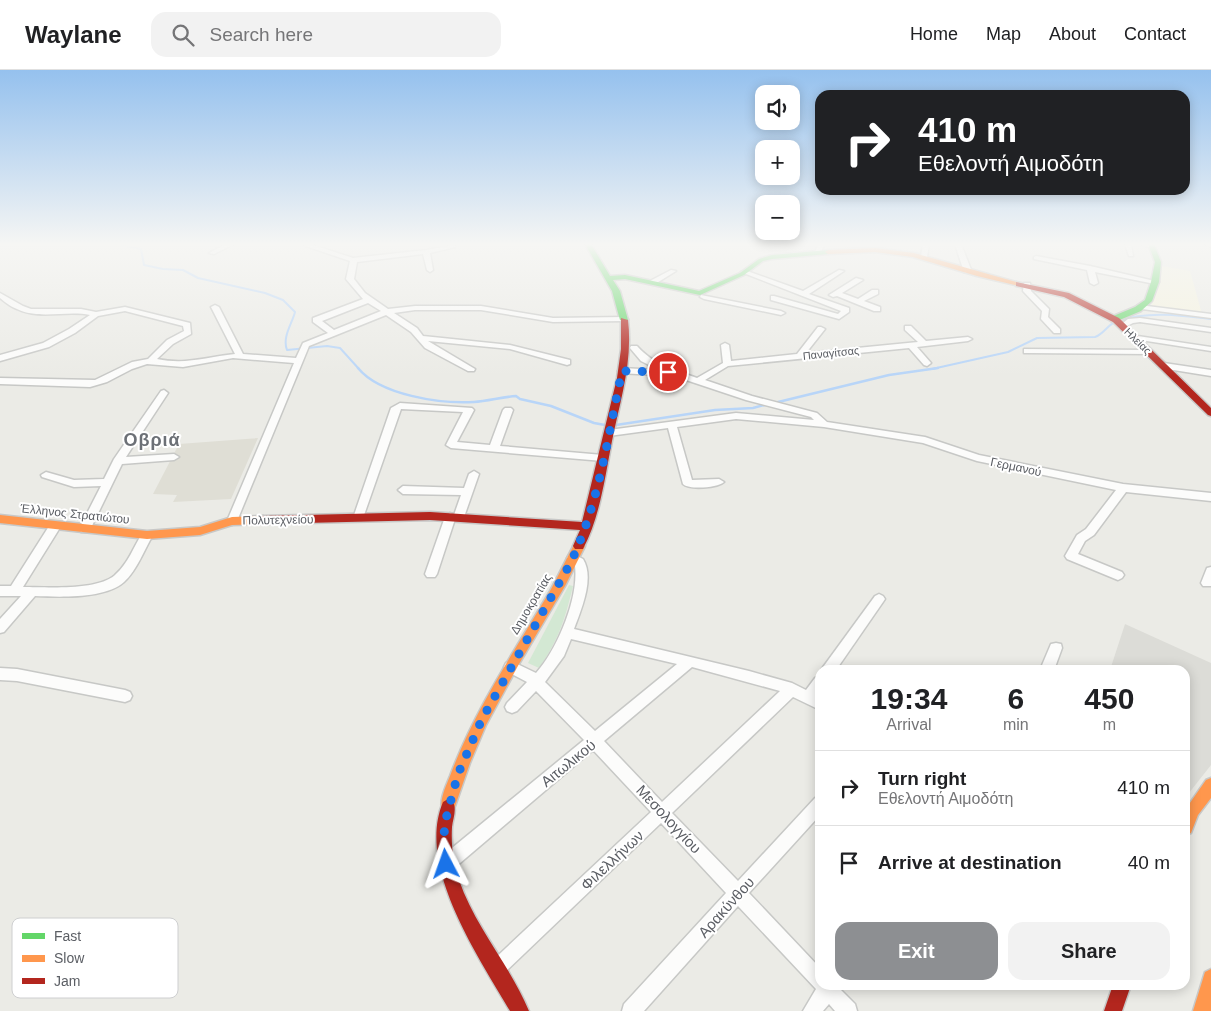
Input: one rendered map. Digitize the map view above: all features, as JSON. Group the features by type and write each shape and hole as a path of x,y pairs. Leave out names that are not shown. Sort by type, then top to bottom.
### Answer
{"main road":[{"name":"Δημοκρατίας","path":"520,1011 452,890 446,864 444,826 458,774 482,719 573,558 585,526 603,458 622,371 626,336 620,302 614,288"},
{"path":"675,288 702,295 715,288"},
{"path":"1038,288 1075,298 1118,322"},
{"path":"1142,307 1148,301 1154,288"},
{"name":"Ηλείας","path":"1142,307 1118,322 1211,412"},
{"name":"Πολυτεχνείου","path":"147,535 200,531 232,521 358,518 454,517 585,526"},
{"name":"Έλληνος Στρατιώτου","path":"0,519 147,535"},
{"path":"1190,816 1211,785"},
{"path":"1202,1011 1211,978"},
{"path":"1113,1011 1120,990"}],"street":[{"path":"355,288 368,300 414,330 430,347 471,369"},
{"path":"774,298 839,317 846,310 787,288"},
{"path":"803,294 813,288"},
{"path":"822,301 845,288"},
{"path":"1027,288 1027,291 1046,311 1044,317 1057,331"},
{"path":"858,302 875,292"},
{"path":"836,293 877,309"},
{"path":"0,295 26,310 81,311 96,314 126,309 187,326 188,332 170,342 151,360"},
{"path":"699,306 702,295 781,313"},
{"path":"333,333 316,320 368,300"},
{"path":"215,307 240,356"},
{"path":"232,521 302,354 312,342 386,312 426,308 474,307 553,320 624,319"},
{"path":"1142,307 1211,316"},
{"path":"0,358 46,345 72,331 96,314"},
{"path":"1118,322 1140,320 1211,330"},
{"path":"908,328 924,344"},
{"path":"800,356 820,329"},
{"path":"1134,337 1211,350"},
{"path":"423,338 510,347 567,362"},
{"name":"Παναγίτσας","path":"698,381 727,364 968,339"},
{"path":"911,345 927,363"},
{"path":"725,346 727,364"},
{"path":"634,348 638,355 648,362 675,373"},
{"path":"1027,351 1149,352"},
{"path":"0,381 90,384 108,379 132,365 151,360 180,365 233,356 302,354"},
{"path":"1164,366 1211,373"},
{"path":"622,371 675,373"},
{"name":"Γερμανού","path":"675,373 770,404 814,415 824,424"},
{"path":"85,529 118,460 164,393"},
{"path":"1199,401 1211,402"},
{"path":"358,518 396,408 404,406 469,410 451,446 603,458"},
{"path":"494,449 508,410"},
{"name":"Γερμανού","path":"610,428 672,425 741,416 824,424 925,440 977,458 1123,488 1211,497"},
{"path":"672,425 688,484 719,482"},
{"path":"118,460 174,457"},
{"path":"431,574 454,517 468,492 474,474"},
{"path":"46,475 74,484 108,482"},
{"path":"1118,575 1071,556 1081,538 1090,532 1123,488"},
{"path":"403,490 468,492"},
{"path":"14,591 55,526"},
{"path":"0,591 90,590 111,585 122,575 147,535"},
{"path":"512,708 536,682 556,656 568,633 582,570 579,563 573,558"},
{"path":"0,628 33,590"},
{"path":"832,665 879,599"},
{"path":"568,633 690,661 792,689 814,701"},
{"path":"1048,665 1056,648"},
{"name":"Αιτωλικού","path":"446,864 690,661"},
{"name":"Μεσολογγίου","path":"511,667 524,672 536,682 595,741 815,973"},
{"path":"0,674 44,680 125,696"},
{"name":"Φιλελλήνων","path":"496,969 792,689"},
{"name":"Αρακύνθου","path":"631,1011 815,809"},
{"path":"812,1011 823,990"},
{"name":"Μεσολογγίου","path":"830,990 848,1011"}],"shaded area":[{"path":"1158,288 1195,288 1202,314 1151,306"},
{"path":"258,438 231,499 173,502 177,495 153,494 179,444"},
{"path":"1125,624 1211,663 1211,765 1190,792 1190,665 1112,665"}],"green space":[{"path":"569,585 573,586 567,609 552,648 539,668 528,663"}],"waterway":[{"path":"242,288 265,293 283,300 295,312 287,335 287,350 327,346 340,348 359,368"},
{"path":"934,369 1008,352 1037,338 1095,337 1114,322 1140,316 1164,315 1211,319"},
{"path":"359,368 381,385 412,396 460,402 516,396 520,399 551,406 594,423 605,425"},
{"path":"934,369 938,368"},
{"path":"774,403 889,375 934,369"},
{"path":"616,425 715,410 753,408 768,404"}],"traffic: fast":[{"path":"614,288 624,320"},
{"path":"676,288 700,293 711,288"},
{"path":"1114,319 1138,309 1148,301 1153,288"}],"traffic: slow":[{"path":"0,519 147,535 200,531 232,521 263,520"},
{"path":"448,807 462,763 491,700 561,582 579,546"},
{"path":"1190,816 1211,785"},
{"path":"1202,1011 1211,978"}],"traffic: jam":[{"path":"1036,288 1066,295 1116,320 1211,413"},
{"path":"579,546 593,506 622,378 626,349 624,320"},
{"path":"263,520 430,516 585,526"},
{"path":"448,807 444,826 444,844 450,878 464,912 520,1011"},
{"path":"1113,1011 1120,990"}],"district":[{"name":"Οβριά","path":"152,440"}],"route":[{"path":"446,864 444,826 458,774 482,719 516,656 552,597 580,542 599,478 622,371 668,372"}]}
